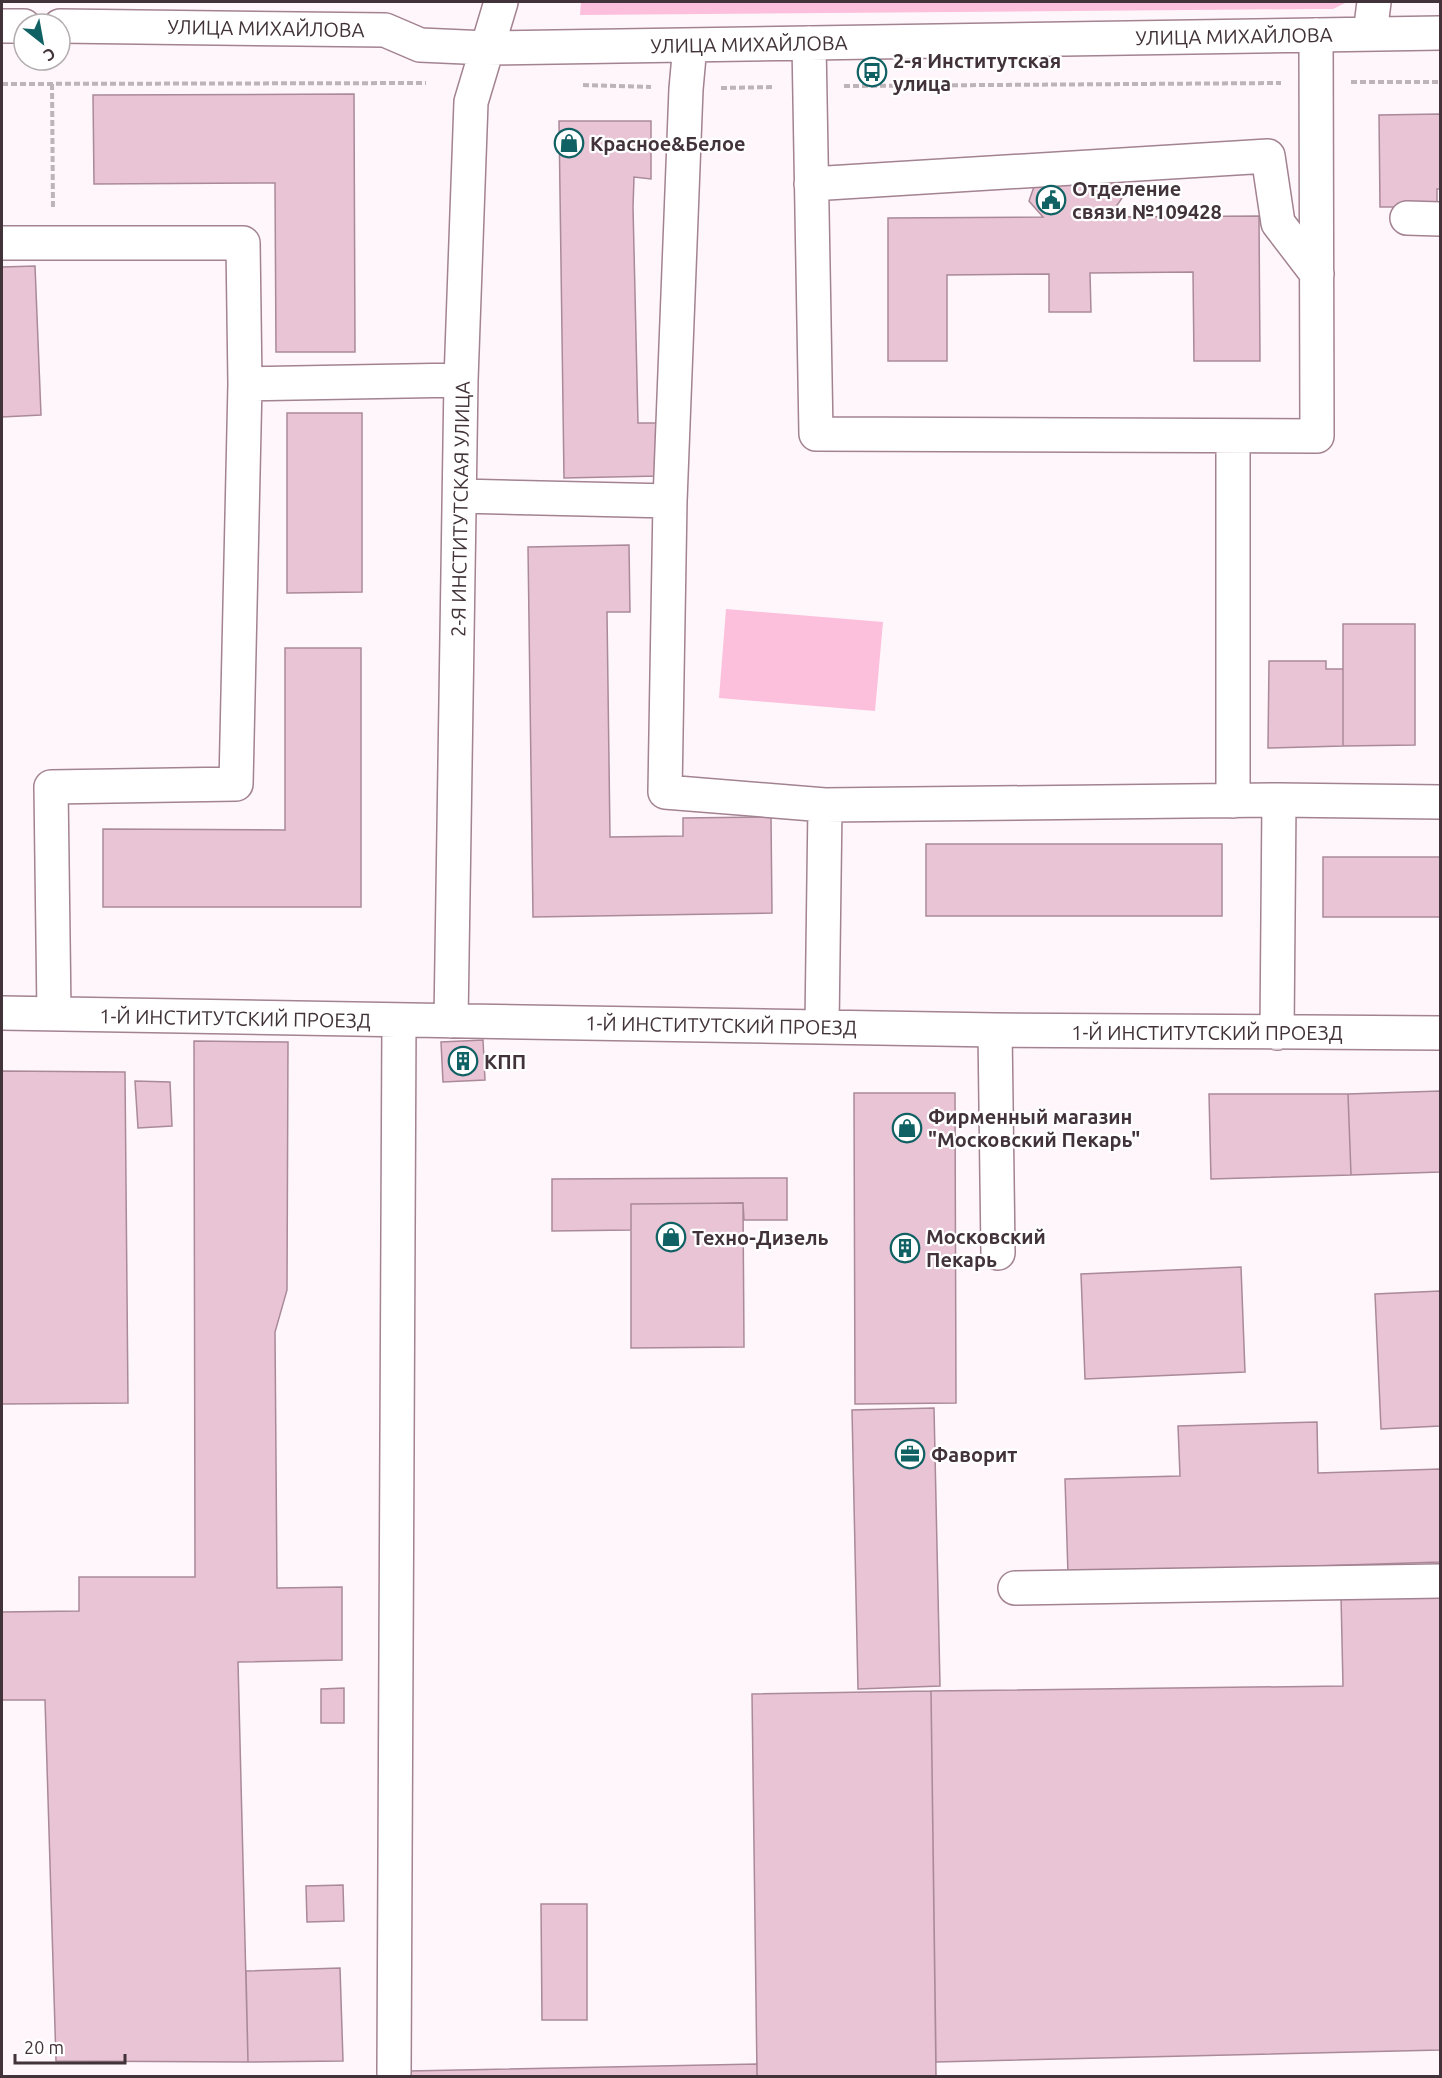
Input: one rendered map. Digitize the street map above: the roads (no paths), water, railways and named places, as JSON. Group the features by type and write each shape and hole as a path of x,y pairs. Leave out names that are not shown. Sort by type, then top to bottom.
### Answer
{"street":[{"name":"2-Я ИНСТИТУТСКАЯ УЛИЦА","path":"451,1021 461,380 471,102 501,2"},
{"path":"1370,34 1374,2"},
{"name":"УЛИЦА МИХАЙЛОВА","path":"72,26 386,30 420,45 487,48 1440,33"},
{"path":"809,43 816,434 1317,436 1314,82 1316,35"},
{"path":"690,45 686,89 670,501 665,792 825,805 1279,800 1440,802"},
{"path":"811,184 1268,156 1278,223 1317,274"},
{"path":"1407,218 1440,219"},
{"path":"2,243 243,243 245,384 236,784 51,787 54,1014"},
{"path":"245,384 461,380"},
{"path":"1233,436 1233,801"},
{"path":"460,496 670,501"},
{"path":"1277,1033 1279,800"},
{"path":"822,1026 825,805"},
{"name":"1-Й ИНСТИТУТСКИЙ ПРОЕЗД","path":"2,1012 399,1021 995,1030 1440,1033"},
{"path":"394,2073 399,1021"},
{"path":"995,1030 998,1253"},
{"path":"1015,1588 1440,1581"}],"place":[{"name":"2-я Институтская улица","path":"872,72"},
{"name":"Красное&Белое","path":"569,143"},
{"name":"Отделение связи №109428","path":"1051,200"},
{"name":"КПП","path":"463,1061"},
{"name":"Фирменный магазин \"Московский Пекарь\"","path":"907,1128"},
{"name":"Техно-Дизель","path":"671,1237"},
{"name":"Московский Пекарь","path":"905,1248"},
{"name":"Фаворит","path":"910,1454"}]}
